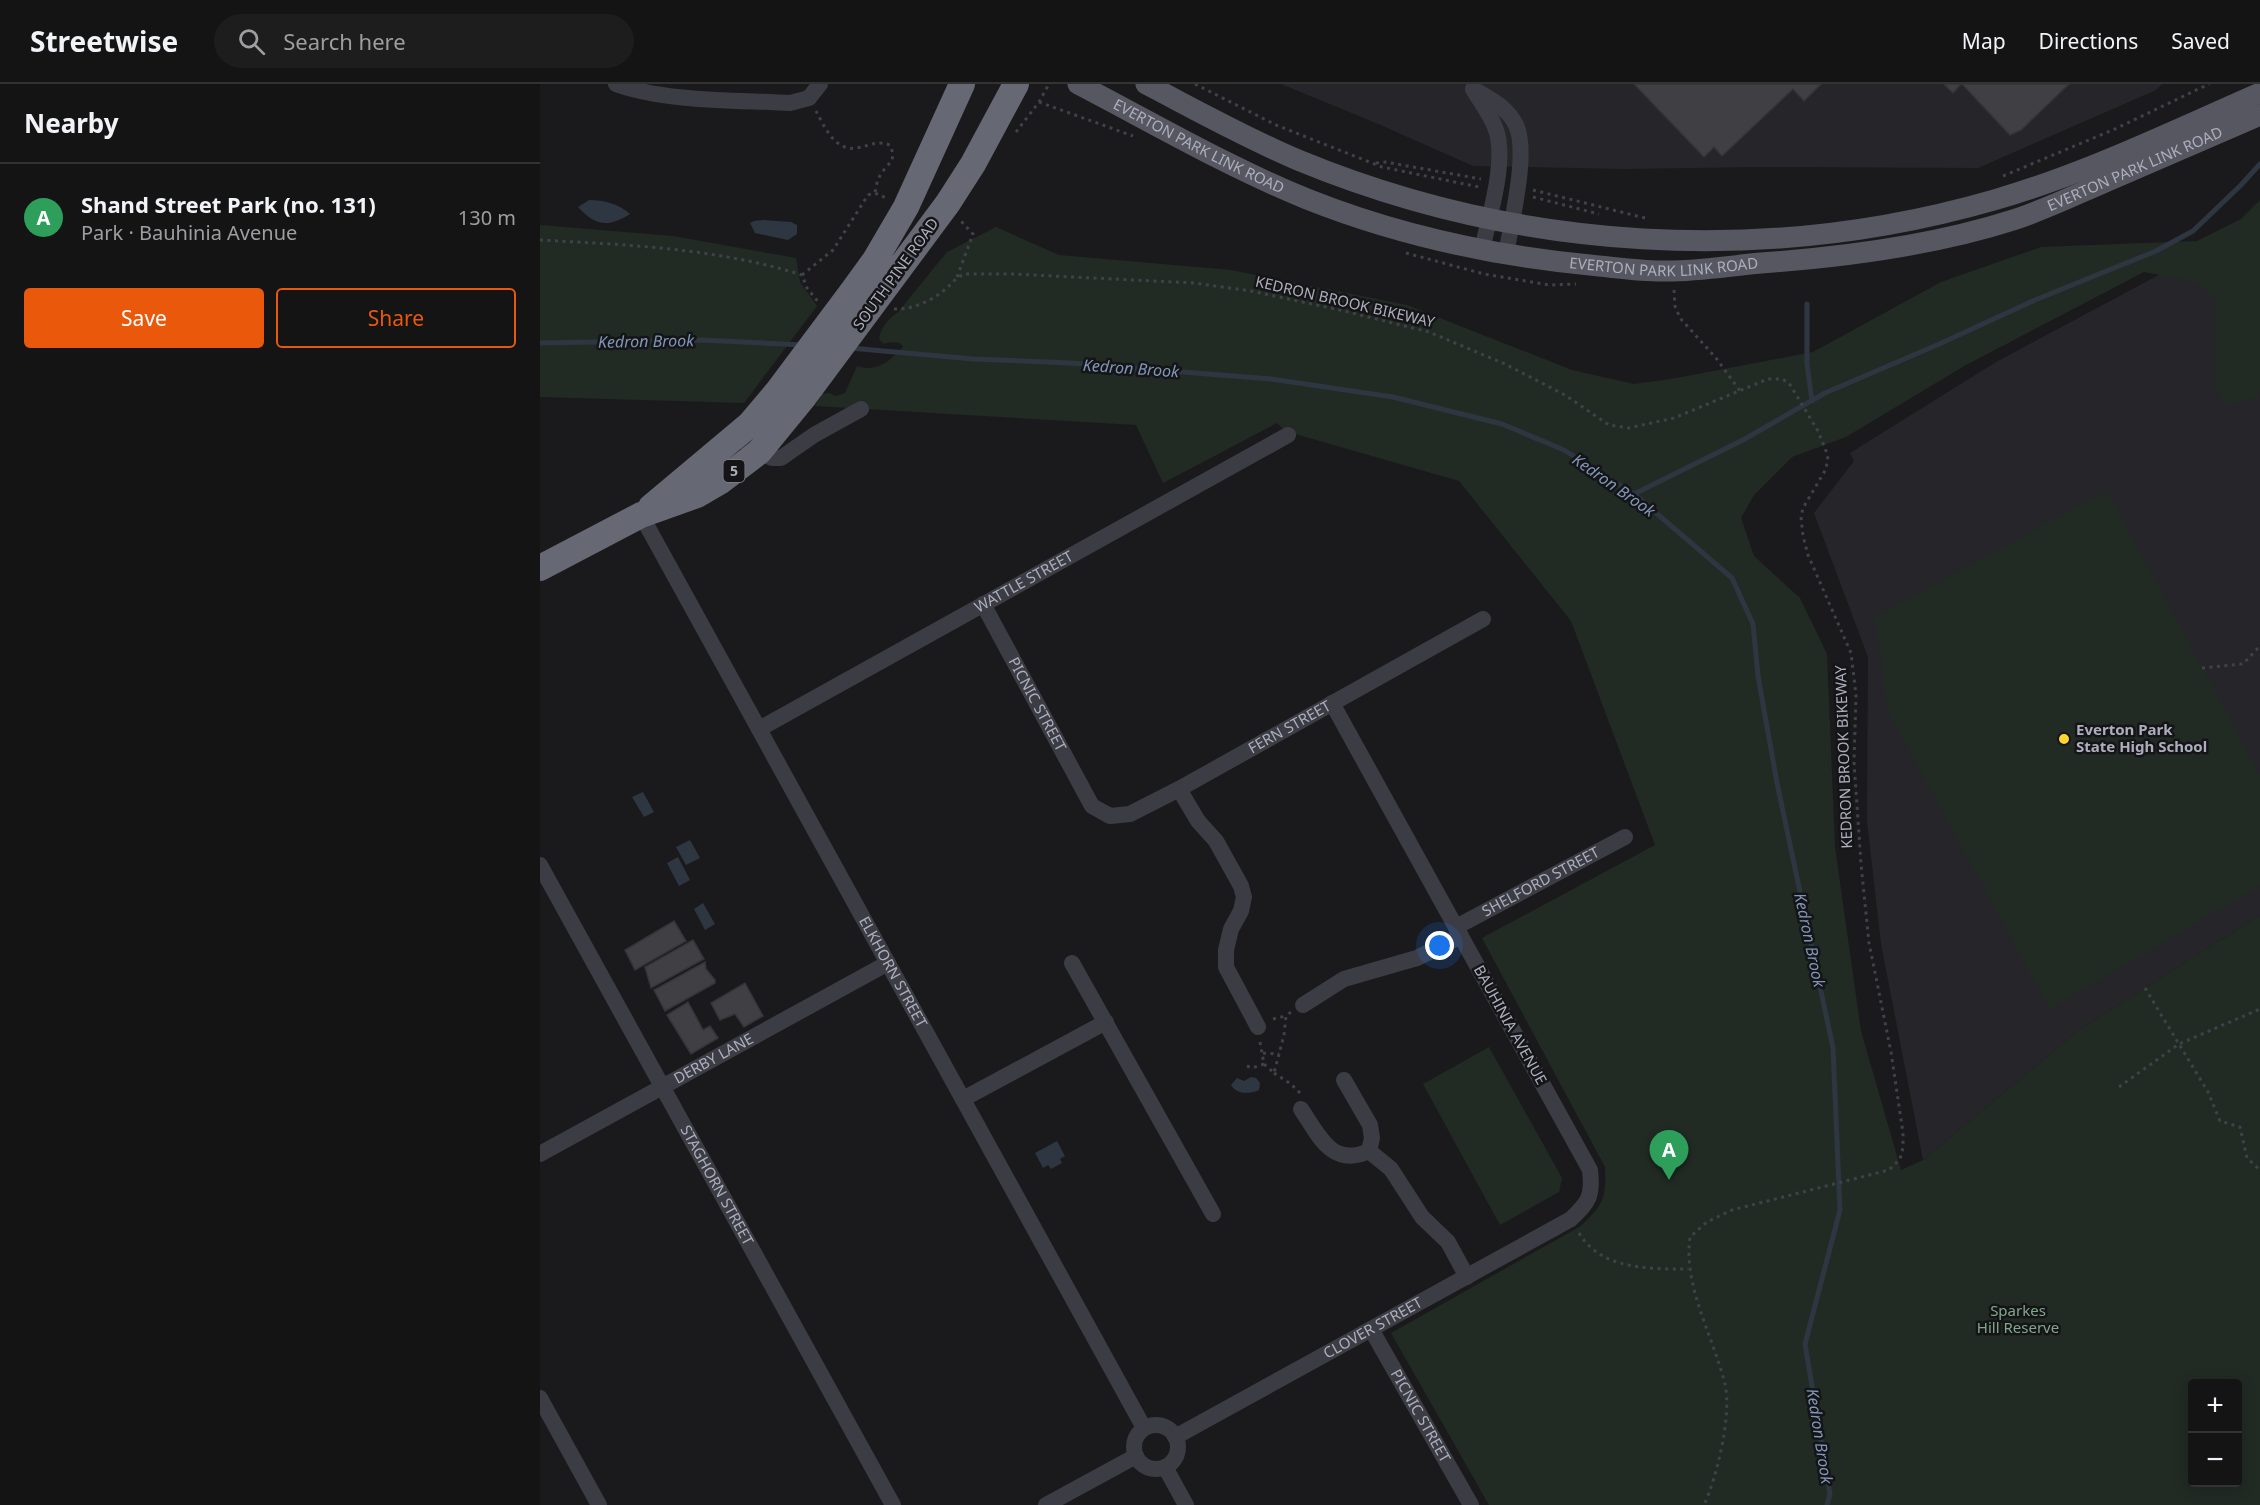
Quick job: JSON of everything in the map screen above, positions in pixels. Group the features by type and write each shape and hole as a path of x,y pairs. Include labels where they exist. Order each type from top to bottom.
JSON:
{"highway":[{"name":"SOUTH PINE ROAD","path":"641,515 686,476 737,437 777,392 854,289 875,260 906,207 962,84"},
{"name":"SOUTH PINE ROAD","path":"540,568 641,515 698,495 721,481 759,452 886,299 973,164 1016,84"}],"main road":[{"name":"EVERTON PARK LINK ROAD","path":"1078,84 1307,199 1426,237 1506,255 1658,272 1692,271 1837,256 1938,240 2015,219 2260,115"},
{"name":"EVERTON PARK LINK ROAD","path":"1146,84 1246,136 1298,159 1397,195 1511,223 1613,237 1702,241 1790,239 1903,222 1964,208 2047,183 2102,162 2260,93"}],"street":[{"path":"616,84 643,92 669,95 790,103 809,98 820,84"},
{"path":"1470,87 1495,126 1500,147 1482,250"},
{"path":"1470,87 1504,109 1516,124 1519,133 1522,152 1506,255"},
{"path":"737,437 772,458 785,456 814,435 861,409"},
{"name":"WATTLE STREET","path":"759,729 1288,435"},
{"name":"ELKHORN STREET","path":"641,515 1144,1428"},
{"name":"PICNIC STREET","path":"983,604 1092,806"},
{"name":"FERN STREET","path":"1092,806 1110,816 1130,814 1179,789 1483,619"},
{"name":"BAUHINIA AVENUE","path":"1332,703 1590,1170 1592,1188 1587,1204 1571,1219"},
{"path":"1179,789 1198,821 1216,841 1241,886 1244,897 1241,911 1231,929 1226,950 1226,967 1258,1027"},
{"name":"SHELFORD STREET","path":"1303,1005 1344,979 1417,958 1458,932 1625,837"},
{"name":"STAGHORN STREET","path":"540,865 893,1505"},
{"name":"DERBY LANE","path":"540,1154 888,963"},
{"path":"1072,963 1213,1214"},
{"path":"963,1099 1106,1022"},
{"path":"1344,1080 1370,1125 1372,1138 1369,1151"},
{"path":"1301,1108 1322,1140 1341,1156 1357,1156 1369,1151"},
{"path":"1369,1151 1391,1169 1422,1216 1448,1242 1467,1277"},
{"name":"CLOVER STREET","path":"1175,1437 1571,1219"},
{"name":"PICNIC STREET","path":"1371,1329 1470,1505"},
{"path":"540,1398 599,1505"},
{"path":"1150,1425 1161,1425 1175,1437 1177,1450 1175,1457 1165,1467 1151,1468 1140,1462 1136,1456 1134,1450 1136,1437 1144,1428 1150,1425"},
{"path":"1046,1505 1136,1456"},
{"path":"1165,1467 1186,1505"}],"path":[{"path":"1049,84 1039,102 1136,137"},
{"path":"1195,84 1276,125 1360,159 1382,167 1475,186"},
{"path":"2002,176 2115,129 2209,84"},
{"path":"816,111 829,135 840,145 857,148 881,142 890,144 893,153 892,161 881,175 875,193"},
{"path":"1374,163 1385,162 1483,179"},
{"path":"1527,188 1650,219"},
{"path":"802,275 833,250 868,195 875,193 888,199"},
{"path":"1527,196 1600,215"},
{"path":"957,218 973,234 957,277"},
{"path":"540,240 685,250 764,264 802,275"},
{"name":"KEDRON BROOK BIKEWAY","path":"886,299 898,309 922,303 943,292 957,277 964,274 1012,274 1194,283 1283,297 1429,332 1505,364 1565,395 1609,425 1629,428 1674,418 1768,379 1782,379 1789,383 1818,431 1828,456 1826,468 1803,508 1801,517 1803,536 1808,555 1851,653 1857,695 1854,762 1869,943 1891,1052 1903,1133 1903,1148 1900,1160 1889,1170 1732,1210 1707,1222 1690,1237 1688,1269"},
{"path":"802,275 807,288 819,304"},
{"path":"1674,288 1675,306 1680,318 1716,358 1740,391"},
{"path":"2202,668 2242,664 2260,646"},
{"path":"2145,988 2208,1092 2220,1121 2240,1128 2247,1158 2260,1170"},
{"path":"1274,1073 1280,1054 1286,1016 1303,1005"},
{"path":"2119,1087 2179,1044 2260,1009"},
{"path":"1258,1027 1256,1032 1264,1064 1302,1095 1305,1102 1301,1108"},
{"path":"1263,1053 1280,1054"},
{"path":"1247,1066 1252,1068 1264,1064"},
{"path":"1571,1219 1586,1243 1615,1262 1643,1268 1688,1269 1725,1386 1725,1424 1713,1486 1704,1505"}],"shaded area":[{"path":"1281,84 2162,84 2156,90 1978,168 1626,169 1473,166"},
{"name":"Everton Park State High School","path":"2260,221 2260,915 2079,1030 1923,1160 1881,944 1867,821 1868,657 1814,513 1854,461 1850,453 1996,362"}],"green space":[{"name":"Sparkes Hill Reserve","path":"2260,200 2260,391 2257,398 2225,405 2216,386 2216,299 2196,282 2144,272 1966,365 1846,437 1792,457 1754,495 1741,518 1754,556 1800,598 1827,654 1835,847 1861,1031 1901,1170 1923,1160 2079,1030 2260,915 2260,1505 1489,1505 1391,1333 1581,1226 1595,1212 1604,1194 1605,1167 1482,938 1655,845 1571,621 1459,481 1285,431 1277,423 1163,483 1136,425 815,406 822,394 830,393 835,396 845,393 857,366 877,367 898,352 903,347 900,343 884,344 879,339 881,331 891,317 898,312 947,252 996,227 1059,255 1231,270 1407,305 1572,370 1634,384 1813,352 1941,282 2041,247 2197,241 2241,219"},
{"path":"540,225 673,236 796,258 800,282 817,306 744,403 540,397"},
{"path":"2107,491 2260,775 2260,886 2050,1009 1888,711 1875,617"},
{"path":"1489,1047 1562,1178 1559,1192 1500,1225 1423,1084"}],"water":[{"path":"589,200 611,203 630,214 608,223 596,221 578,207"},
{"path":"763,220 791,222 797,225 797,234 788,240 755,233 750,223"},
{"path":"643,792 654,812 644,817 632,797"},
{"path":"690,840 700,858 686,865 676,847"},
{"path":"678,857 690,880 679,886 667,863"},
{"path":"703,903 715,924 705,930 694,909"},
{"path":"1251,1077 1256,1078 1260,1083 1259,1090 1244,1093 1237,1091 1231,1085 1237,1078 1244,1081"},
{"path":"1057,1141 1065,1156 1060,1159 1062,1163 1051,1169 1048,1165 1043,1168 1035,1153"}],"building":[{"path":"1634,84 1821,84 1804,101 1793,89 1722,156 1714,147 1704,157"},
{"path":"1944,84 1961,84 1953,93"},
{"path":"1962,84 2069,84 2021,130 2010,135"},
{"path":"674,921 686,941 635,970 625,950"},
{"path":"693,940 704,959 651,988 645,967"},
{"path":"705,962 706,969 715,983 665,1011 654,990"},
{"path":"745,983 763,1016 744,1027 735,1014 720,1020 711,1003"},
{"path":"688,1002 703,1030 710,1026 718,1038 691,1054 667,1015"}],"waterway":[{"path":"1634,494 1743,440 1825,393 2035,300 2156,251 2193,231 2260,164"},
{"path":"1807,304 1807,364 1812,401"},
{"name":"Kedron Brook","path":"540,343 701,340 802,345"},
{"name":"Kedron Brook","path":"850,348 973,359 1070,363 1271,379 1393,397 1502,424 1564,450 1634,494 1732,578 1753,624 1758,676 1777,783 1833,1048 1840,1210 1805,1344 1830,1494 1827,1505"}],"place":[{"name":"Everton Park State High School","path":"2064,739"},
{"name":"Shand Street Park (no. 131)","path":"1669,1180"}]}
